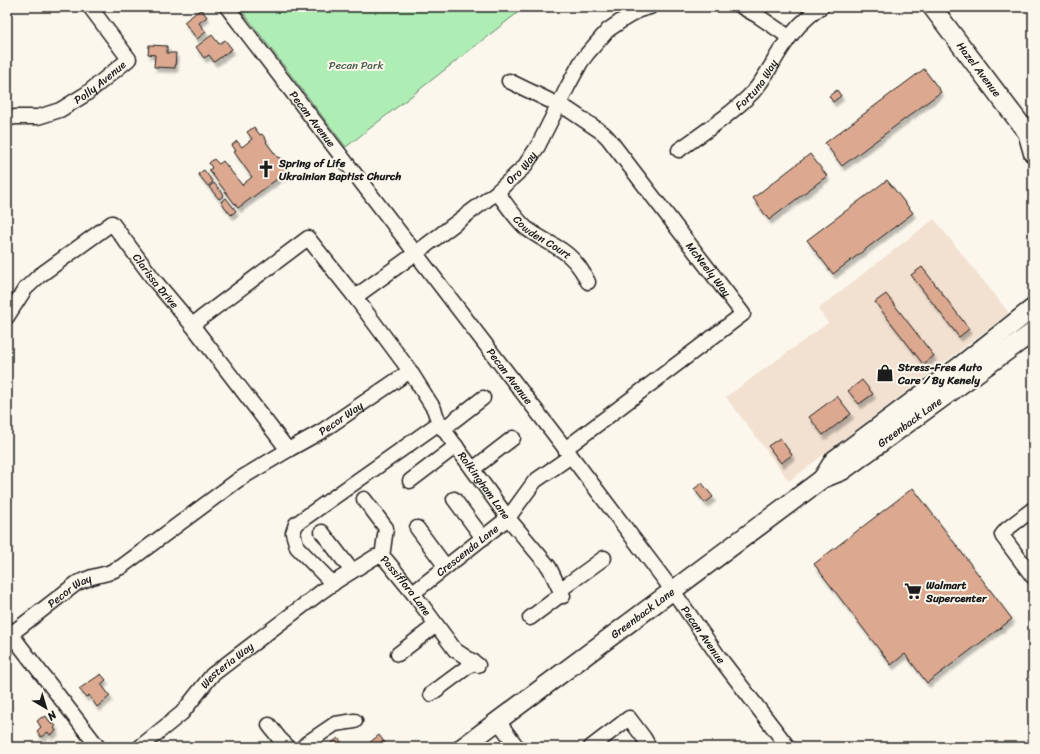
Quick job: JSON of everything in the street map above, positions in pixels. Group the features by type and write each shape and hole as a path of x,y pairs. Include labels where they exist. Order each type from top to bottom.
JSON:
{"main road":[{"name":"Hazel Avenue","path":"932,7 1031,132 1033,153"},
{"name":"Greenback Lane","path":"822,479 834,460 895,426 904,415 907,405 960,366 1033,308"},
{"path":"985,366 985,356 1007,340 1007,328"},
{"name":"Greenback Lane","path":"463,747 822,479 842,472 863,456 864,447 880,434 985,366 1033,332"}],"street":[{"name":"Polly Avenue","path":"7,119 15,117 38,117 60,110 86,94 129,59 90,7"},
{"name":"Pecan Avenue","path":"227,7 673,591 720,657 788,747"},
{"name":"Oro Way","path":"354,297 416,253 497,192 524,167 533,154 581,62 587,54 608,30 640,10 650,7"},
{"path":"742,7 789,37"},
{"name":"Fortuna Way","path":"679,150 736,108 754,91 772,66 789,37 801,24 821,7"},
{"name":"McNeely Way","path":"509,81 569,110 598,129 608,138 743,314 568,453"},
{"name":"Cowden Court","path":"497,192 518,220 527,229 560,249 575,262 588,282"},
{"name":"Clarissa Drive","path":"7,317 25,289 34,280 112,223 155,281 192,325 288,450"},
{"path":"192,325 308,238 410,371"},
{"name":"Rolkingham Lane","path":"410,371 434,409 441,426 508,518 549,567 562,593"},
{"name":"Pecor Way","path":"9,632 77,583 121,567 238,480 322,431 410,371"},
{"path":"327,588 297,547 293,532 296,524 483,398"},
{"path":"473,469 513,438"},
{"path":"410,481 456,446"},
{"name":"Crescenda Lane","path":"413,593 508,518 535,480 568,453"},
{"path":"454,499 483,538"},
{"path":"364,500 386,528 382,557"},
{"path":"1033,509 1007,529 1002,535 1033,577"},
{"path":"417,528 446,567"},
{"path":"322,532 352,571"},
{"name":"Passiflora Lane","path":"327,588 374,558 382,557 386,560 413,593 455,650 476,663 431,694"},
{"path":"530,618 604,558"},
{"name":"Westeria Way","path":"140,747 182,713 212,675 327,588"},
{"path":"398,654 436,625"},
{"path":"9,632 98,747"},
{"path":"591,747 629,718 649,747"},
{"path":"304,747 307,743 335,724 355,721"},
{"path":"498,721 517,747"},
{"path":"269,725 288,747"}],"shaded area":[{"path":"934,219 1009,313 789,481 726,397 828,323 818,309"}],"green space":[{"name":"Pecan Park","path":"239,7 525,7 346,147"}],"building":[{"path":"201,9 207,17 199,23 206,32 197,39 184,22"},
{"path":"212,35 219,44 225,40 232,49 214,62 209,55 204,58 196,47"},
{"path":"149,45 167,46 167,53 176,53 175,68 154,67 155,55 148,54"},
{"path":"924,69 941,92 842,166 825,143"},
{"path":"837,90 841,96 833,102 829,96"},
{"name":"Spring of Life Ukrainian Baptist Church","path":"254,127 260,135 262,134 278,158 280,157 288,171 238,208 209,170 212,168 209,163 214,159 219,164 223,161 242,185 252,177 234,152 236,151 232,145 237,141 242,147 252,139 247,132"},
{"path":"810,154 827,176 769,220 753,198"},
{"path":"204,170 213,182 208,186 198,174"},
{"path":"887,180 913,213 833,274 807,240"},
{"path":"214,183 224,195 219,199 209,187"},
{"path":"226,198 236,211 231,215 221,202"},
{"path":"922,267 969,329 959,337 911,275"},
{"path":"886,294 934,356 923,364 875,302"},
{"path":"862,380 873,394 859,404 848,391"},
{"path":"837,396 851,414 823,435 809,417"},
{"path":"780,438 792,455 781,463 768,446"},
{"path":"702,483 713,497 705,503 694,489"},
{"name":"Walmart Supercenter","path":"913,488 1012,619 927,683 905,654 891,665 814,564"},
{"path":"101,674 106,680 101,684 110,696 97,707 89,695 86,697 79,689"},
{"path":"46,716 52,725 53,723 56,726 54,728 56,731 50,735 48,732 41,737 37,731 41,727 37,721"},
{"path":"379,735 385,743 381,747 364,747"},
{"path":"338,738 346,747 326,747"}],"place":[{"name":"Spring of Life Ukrainian Baptist Church","path":"266,169"},
{"name":"Stress-Free Auto Care / By Kenely","path":"885,373"},
{"name":"Walmart Supercenter","path":"913,591"}]}
